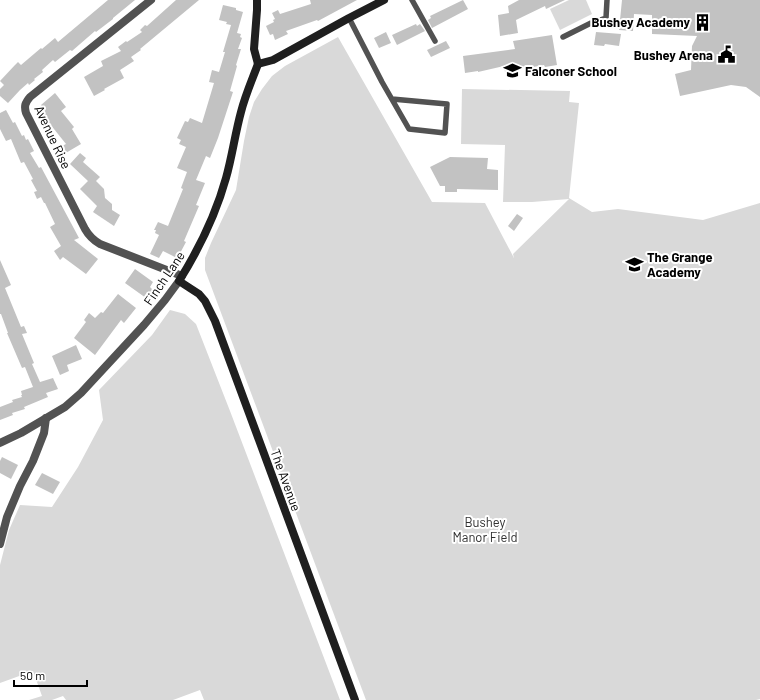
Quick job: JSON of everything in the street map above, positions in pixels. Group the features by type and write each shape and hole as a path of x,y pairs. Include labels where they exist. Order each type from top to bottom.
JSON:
{"street":[{"name":"Avenue Rise","path":"151,0 30,97 25,104 25,108 26,113 89,236 100,244 181,278"},
{"path":"257,0 254,48 258,64 273,60 384,0"},
{"name":"Finch Lane","path":"0,443 21,433 65,407 81,393 144,326 181,278 189,266 200,243 221,193 240,113 258,64"},
{"name":"The Avenue","path":"181,278 199,294 215,321 355,700"},
{"path":"0,544 7,517 44,433 46,418"}],"lane":[{"path":"412,0 435,41"},
{"path":"563,37 591,23 606,18 607,0"},
{"path":"349,18 392,99 409,130 445,133 447,104 392,99"}],"green space":[{"path":"569,0 586,0 592,14 560,30 550,9"},
{"name":"Bushey Manor Field","path":"338,37 432,202 485,203 514,258 513,254 569,199 532,202 503,202 505,145 461,144 462,89 570,91 569,102 579,103 569,198 592,212 618,209 703,220 760,203 760,699 366,700 205,270 205,258 236,190 244,141 254,102 272,76 285,66"},
{"path":"170,310 185,314 196,324 340,700 204,700 200,690 173,700 66,700 63,696 52,700 29,700 42,696 33,671 0,683 0,565 9,530 20,505 52,507 78,467 103,420 99,390 152,335"}],"building":[{"path":"108,0 135,0 72,51 70,50 55,62 53,60 42,70 43,72 34,79 35,80 29,85 28,83 8,103 0,96 0,89 4,85 0,81 18,62 21,65 55,38 58,42"},
{"path":"176,0 199,0 131,57 134,61 120,70 124,78 94,96 84,77 103,66 101,61 121,51 118,47 142,32 140,30 145,25 147,26"},
{"path":"310,0 357,0 318,21 317,20 286,31 288,34 275,40 273,34 270,35 266,26 274,22 273,20 275,19 272,13 278,10 280,14 311,4"},
{"path":"463,0 468,9 432,28 428,20 431,18 430,16"},
{"path":"519,0 565,0 546,9 545,6 516,20 518,33 500,36 498,15 509,13 508,6"},
{"path":"622,0 760,0 760,97 746,87 731,85 680,96 675,74 691,70 692,46 697,36 652,34 652,15 634,14 633,31 619,30"},
{"path":"223,5 236,8 236,10 243,12 237,33 241,34 240,37 242,38 238,49 241,49 230,91 233,92 210,158 206,156 196,180 205,183 196,205 199,206 184,241 186,242 178,257 163,251 159,258 150,254 159,235 155,233 156,230 154,230 158,222 168,226 183,189 181,188 187,172 177,168 186,147 179,144 181,140 177,138 185,121 188,122 190,118 202,123 214,83 209,82 212,70 219,72 225,52 223,52 231,25 226,24 227,22 219,20"},
{"path":"416,24 417,26 420,24 425,31 397,45 392,35"},
{"path":"386,32 391,43 379,48 374,38"},
{"path":"596,32 621,34 619,46 605,44 604,46 594,45"},
{"path":"552,35 557,65 545,67 544,65 505,72 504,66 478,72 465,73 463,56 515,49 513,41"},
{"path":"446,41 450,48 431,57 427,50"},
{"path":"55,93 66,107 61,111 74,127 72,129 81,144 64,154 60,147 66,144 42,114 45,113 41,105"},
{"path":"6,110 13,123 15,122 22,136 24,135 26,140 28,139 34,151 30,153 39,168 41,167 79,238 74,240 98,259 86,274 63,257 60,260 54,251 61,246 50,227 55,224 41,197 37,199 34,192 37,191 31,180 33,179 24,162 21,163 11,139 6,141 0,129 0,113"},
{"path":"80,153 86,158 83,162 100,177 96,181 104,189 105,198 112,204 112,210 120,215 114,226 93,212 97,206 80,189 88,181 70,164"},
{"path":"450,157 488,158 487,169 498,170 498,190 457,189 457,192 445,192 445,186 440,186 430,167"},
{"path":"517,214 523,218 514,231 508,226"},
{"path":"0,260 11,285 5,288 21,327 24,326 27,333 22,334 40,382 53,378 58,389 46,393 48,397 24,407 25,409 12,413 13,415 0,420 0,407 13,402 12,400 22,397 21,391 33,387 25,367 22,368 0,314"},
{"path":"135,269 153,282 150,287 153,290 146,298 125,283"},
{"path":"118,294 136,308 124,323 121,320 95,355 74,338 86,322 84,320 89,313 95,318 101,312 103,313"},
{"path":"76,345 82,359 67,365 69,371 60,375 52,356"},
{"path":"2,457 18,465 11,479 0,473 0,461"},
{"path":"42,473 60,482 53,494 35,485"}],"place":[{"name":"Bushey Academy","path":"703,22"},
{"name":"Bushey Arena","path":"726,55"},
{"name":"Falconer School","path":"512,71"},
{"name":"The Grange Academy","path":"634,264"}]}
